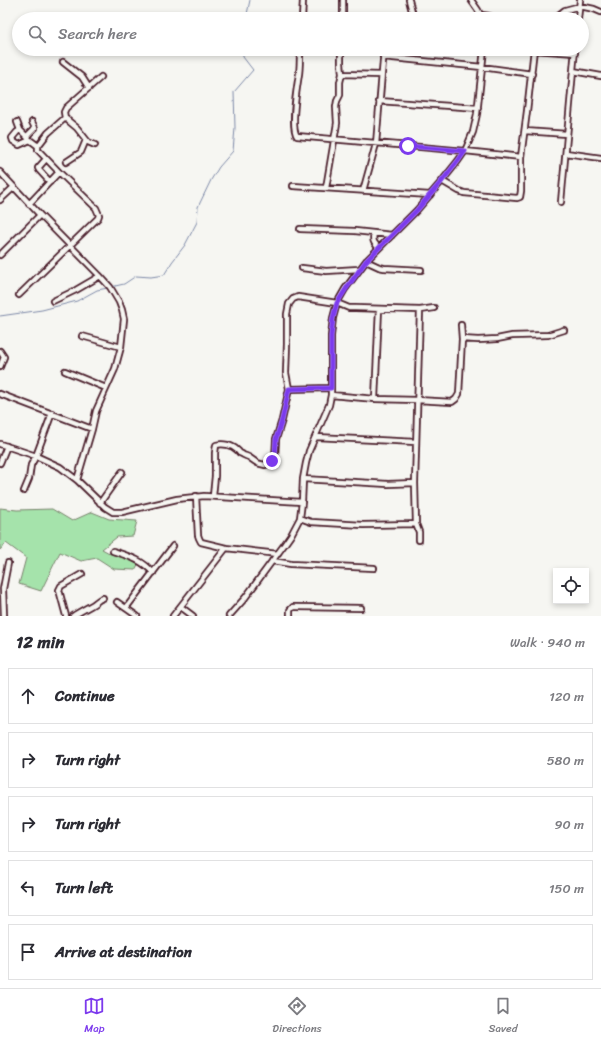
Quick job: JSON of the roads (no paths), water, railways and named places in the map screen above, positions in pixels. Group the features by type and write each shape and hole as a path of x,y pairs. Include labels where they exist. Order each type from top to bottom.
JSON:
{"street":[{"path":"302,12 303,0"},
{"path":"343,0 343,12"},
{"path":"409,0 412,12"},
{"path":"471,0 479,12"},
{"path":"579,12 580,0"},
{"path":"562,12 580,6 601,12"},
{"path":"300,56 294,113 294,130 296,135 301,137 521,157"},
{"path":"326,188 337,124 336,107 340,95 340,82 342,74 341,56"},
{"path":"229,616 245,598 278,554 300,518 303,479 309,451 329,405 331,394 331,336 333,318 337,303 359,269 417,210 465,151 476,122 483,56"},
{"path":"442,181 459,192 464,193 518,198 520,196 521,157 533,56"},
{"path":"561,202 574,56"},
{"path":"363,191 376,144 383,57 482,67 532,74"},
{"path":"63,62 82,78 89,88"},
{"path":"573,71 601,76"},
{"path":"342,74 381,74"},
{"path":"95,145 86,140 77,128 65,118 64,110 101,76"},
{"path":"379,101 478,108"},
{"path":"38,146 48,133 65,118"},
{"path":"17,122 20,130 38,146 38,150 46,159 96,208 99,215 98,218 19,295"},
{"path":"20,130 12,138 17,144 20,144 28,138 35,128 32,122"},
{"path":"525,131 567,134"},
{"path":"66,162 81,152 86,140"},
{"path":"566,153 601,158"},
{"path":"46,159 38,168 50,182"},
{"path":"0,172 29,204 100,276 119,302 124,319 122,346 96,411 77,480"},
{"path":"29,204 59,172"},
{"path":"294,186 430,195"},
{"path":"0,200 14,187"},
{"path":"0,254 40,215"},
{"path":"300,229 392,235"},
{"path":"374,233 373,240 379,248"},
{"path":"366,261 384,268 421,270"},
{"path":"302,268 326,271 359,269"},
{"path":"53,301 100,276"},
{"path":"213,496 216,445 221,443 232,446 256,463 264,465 275,458 276,439 289,389 286,374 288,344 287,314 289,304 293,299 298,298 337,303 349,308 420,310 434,308"},
{"path":"375,399 379,309"},
{"path":"419,540 419,532 416,524 415,483 420,310"},
{"path":"331,394 375,399 452,402 458,398 459,394 462,340 461,325"},
{"path":"462,340 548,335 564,330"},
{"path":"82,336 122,346"},
{"path":"0,351 4,357 0,367"},
{"path":"65,371 106,388"},
{"path":"289,389 331,388"},
{"path":"0,394 92,429"},
{"path":"24,491 29,479 31,465 36,456 52,413"},
{"path":"316,437 416,442"},
{"path":"0,444 36,456 60,467 77,480 108,510 118,513 196,496 302,502"},
{"path":"0,463 7,446"},
{"path":"100,503 122,472"},
{"path":"303,479 388,484 415,483"},
{"path":"196,496 198,535 202,543 226,548 278,554"},
{"path":"300,518 311,522 340,524 416,524"},
{"path":"126,608 173,546"},
{"path":"173,616 226,548"},
{"path":"113,551 134,558 148,567 153,573"},
{"path":"272,561 291,564 374,568"},
{"path":"4,616 3,589 8,563"},
{"path":"66,616 59,590 61,586 82,574"},
{"path":"73,616 103,598"},
{"path":"118,602 137,616"},
{"path":"181,607 193,616"},
{"path":"290,616 290,610 293,607 361,608"}],"waterway":[{"path":"247,12 250,0"},
{"path":"111,287 124,284 136,276 151,277 164,275 185,245 197,222 198,207 211,180 219,167 233,151 235,128 234,92 253,70 243,56"},
{"path":"0,316 42,310 77,301 97,290 108,288"}]}
